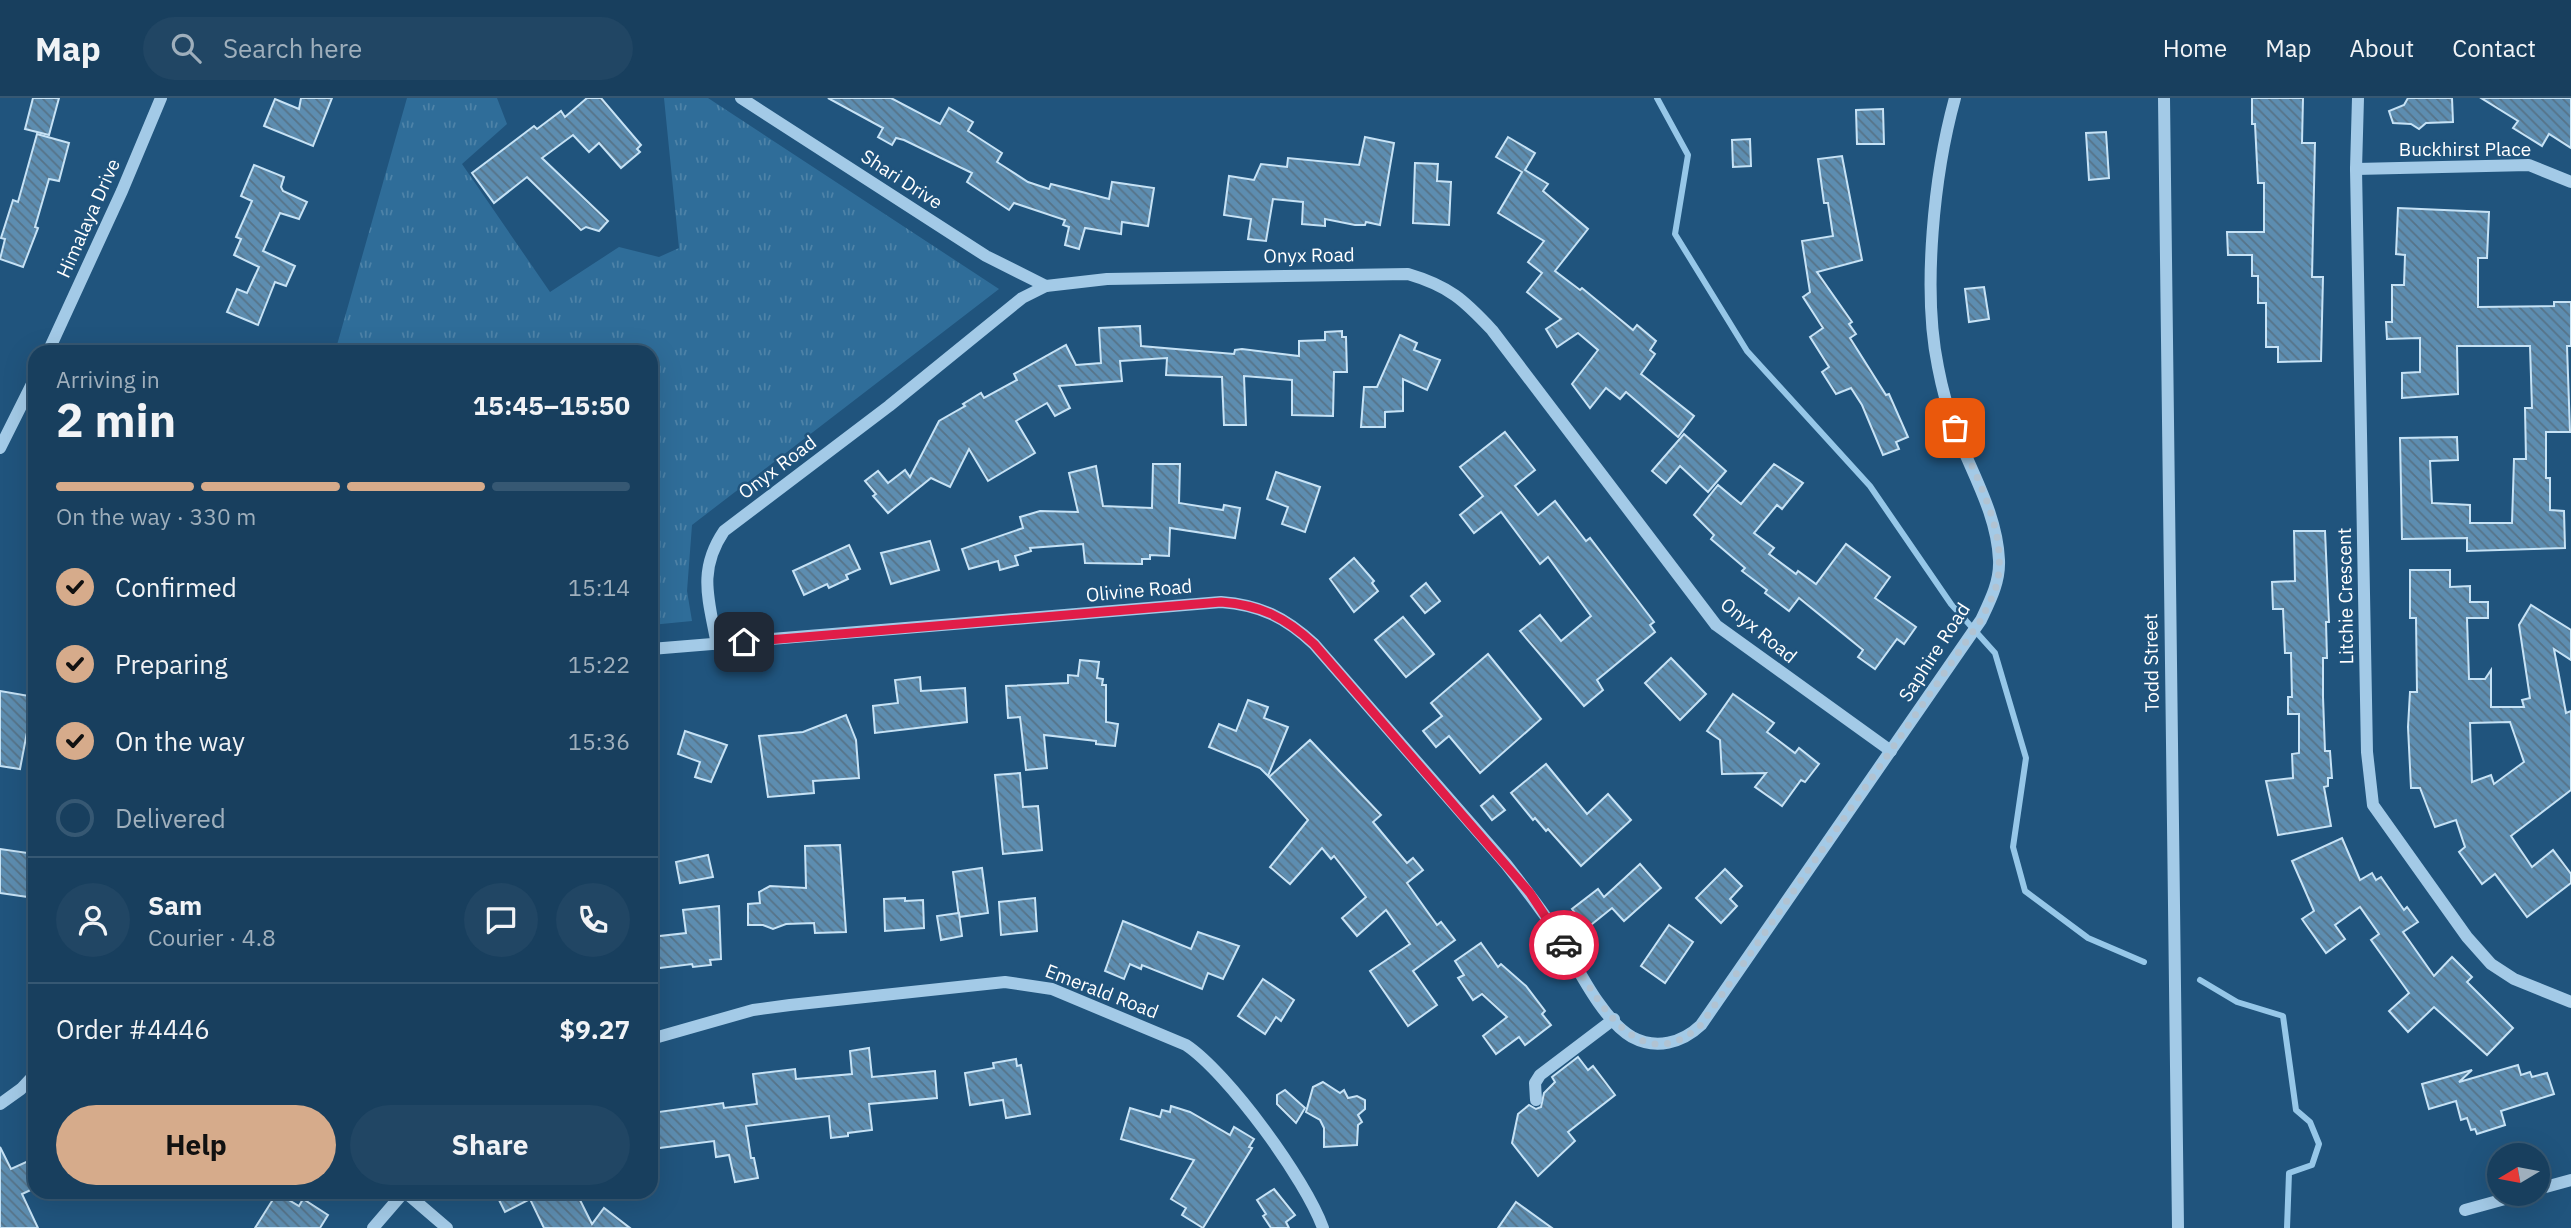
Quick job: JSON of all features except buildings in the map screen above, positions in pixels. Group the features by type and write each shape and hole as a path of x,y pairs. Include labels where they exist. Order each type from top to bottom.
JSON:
{"street":[{"name":"Himalaya Drive","path":"51,345 122,191 160,98"},
{"name":"Shari Drive","path":"741,98 986,257 1046,286"},
{"name":"Saphire Road","path":"1681,1040 1701,1025 1981,620 1995,589 1999,561 1983,492 1955,428 1938,368 1929,295 1935,218 1955,98"},
{"name":"Todd Street","path":"2164,98 2178,1228"},
{"name":"Litchie Crescent","path":"2358,98 2356,169 2367,752 2373,805 2459,926 2491,964 2514,979 2571,1002"},
{"name":"Buckhirst Place","path":"2356,169 2529,165 2571,182"},
{"name":"Onyx Road","path":"717,645 706,570 712,549 724,531 889,407 1022,298 1046,286 1107,279 1408,274 1435,282 1461,297 1492,330 1716,625 1891,751"},
{"path":"0,447 28,392"},
{"name":"Olivine Road","path":"658,649 1221,602 1269,610 1291,623 1314,644 1506,864 1530,893 1614,1019 1632,1037 1644,1042 1669,1043 1681,1040"},
{"name":"Emerald Road","path":"658,1037 753,1010 790,1004 1005,982 1052,989 1186,1045 1203,1056 1269,1139 1305,1194 1323,1228"},
{"path":"1536,1100 1535,1083 1539,1075 1614,1019"},
{"path":"0,1104 28,1082"},
{"path":"2550,1186 2571,1180"},
{"path":"373,1228 398,1199"},
{"path":"412,1199 447,1228"},
{"path":"2465,1210 2487,1204"}],"green space":[{"path":"407,98 497,98 507,124 462,164 550,292 619,247 659,257 679,248 664,98 708,98 999,289 692,525 687,591 692,621 658,624 658,345 337,345"}],"waterway":[{"path":"1657,98 1688,155 1675,234 1747,351 1870,486 1951,604 1995,653 2026,758 2013,847 2025,891 2088,938 2144,962"},
{"path":"2200,980 2237,1002 2283,1016 2296,1110 2310,1122 2319,1144 2312,1165 2289,1173 2287,1228"}],"way so far":[{"path":"1564,945 1598,999 1622,1029 1632,1037 1656,1044 1669,1043 1692,1034 1701,1025 1981,620 1995,589 1999,561 1994,529 1983,492 1955,428"}],"route":[{"path":"744,642 1221,602 1269,610 1291,623 1314,644 1506,864 1530,893 1564,945"}]}
